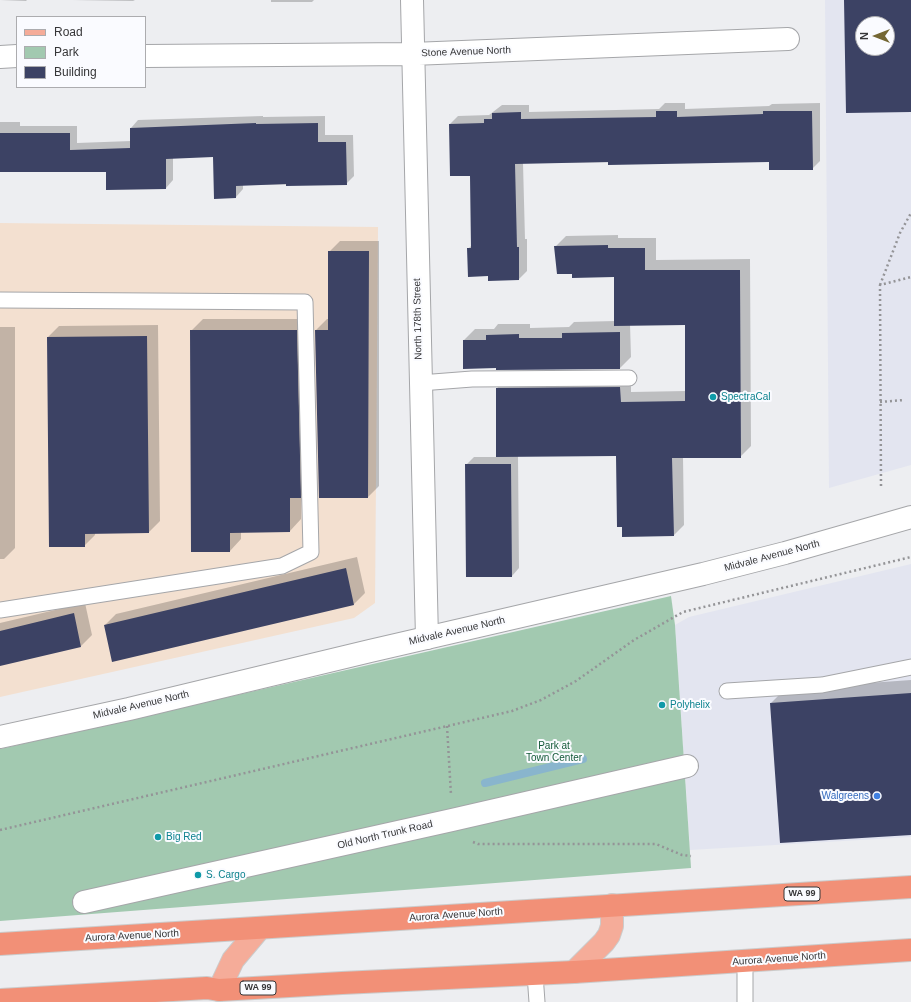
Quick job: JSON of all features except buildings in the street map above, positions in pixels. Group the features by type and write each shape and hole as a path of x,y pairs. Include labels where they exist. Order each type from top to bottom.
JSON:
{"highway":[{"name":"Aurora Avenue North","path":"0,944 911,887"},
{"name":"Aurora Avenue North","path":"1,1000 207,988 219,990 574,972 911,950"}],"main road":[{"path":"574,972 609,935 612,926 612,905"},
{"path":"219,990 233,960 260,928"}],"street":[{"name":"North 178th Street","path":"412,0 412,54 427,638"},
{"name":"Stone Avenue North","path":"146,56 412,54 788,40"},
{"path":"0,56 16,56"},
{"name":"Midvale Avenue North","path":"0,737 136,707 710,573 911,517"},
{"name":"Old North Trunk Road","path":"84,902 687,766"}],"lane":[{"path":"0,300 305,302 311,552 282,566 0,610"},
{"path":"420,383 472,379 629,378"},
{"path":"727,691 822,685 911,667"},
{"path":"745,961 745,1002"},
{"path":"535,974 537,1002"}],"path":[{"path":"881,486 880,285 900,233 911,213"},
{"path":"880,285 911,277"},
{"path":"880,402 904,400"},
{"path":"0,830 512,711 541,700 576,681 634,640 683,612 911,557"},
{"path":"447,726 452,820 462,838 478,844 656,844 682,855 691,856"}],"shaded area":[{"path":"825,0 911,0 911,465 829,488"},
{"path":"0,223 378,227 375,603 354,618 0,697"},
{"path":"911,564 911,837 690,850 675,625 689,617"}],"green space":[{"name":"Park at Town Center","path":"671,596 675,625 691,868 0,921 0,749"}],"waterway":[{"path":"485,783 583,759"}],"place":[{"name":"SpectraCal","path":"713,397"},
{"name":"Polyhelix","path":"662,705"},
{"name":"Walgreens","path":"877,796"},
{"name":"Big Red","path":"158,837"},
{"name":"S. Cargo","path":"198,875"}]}
